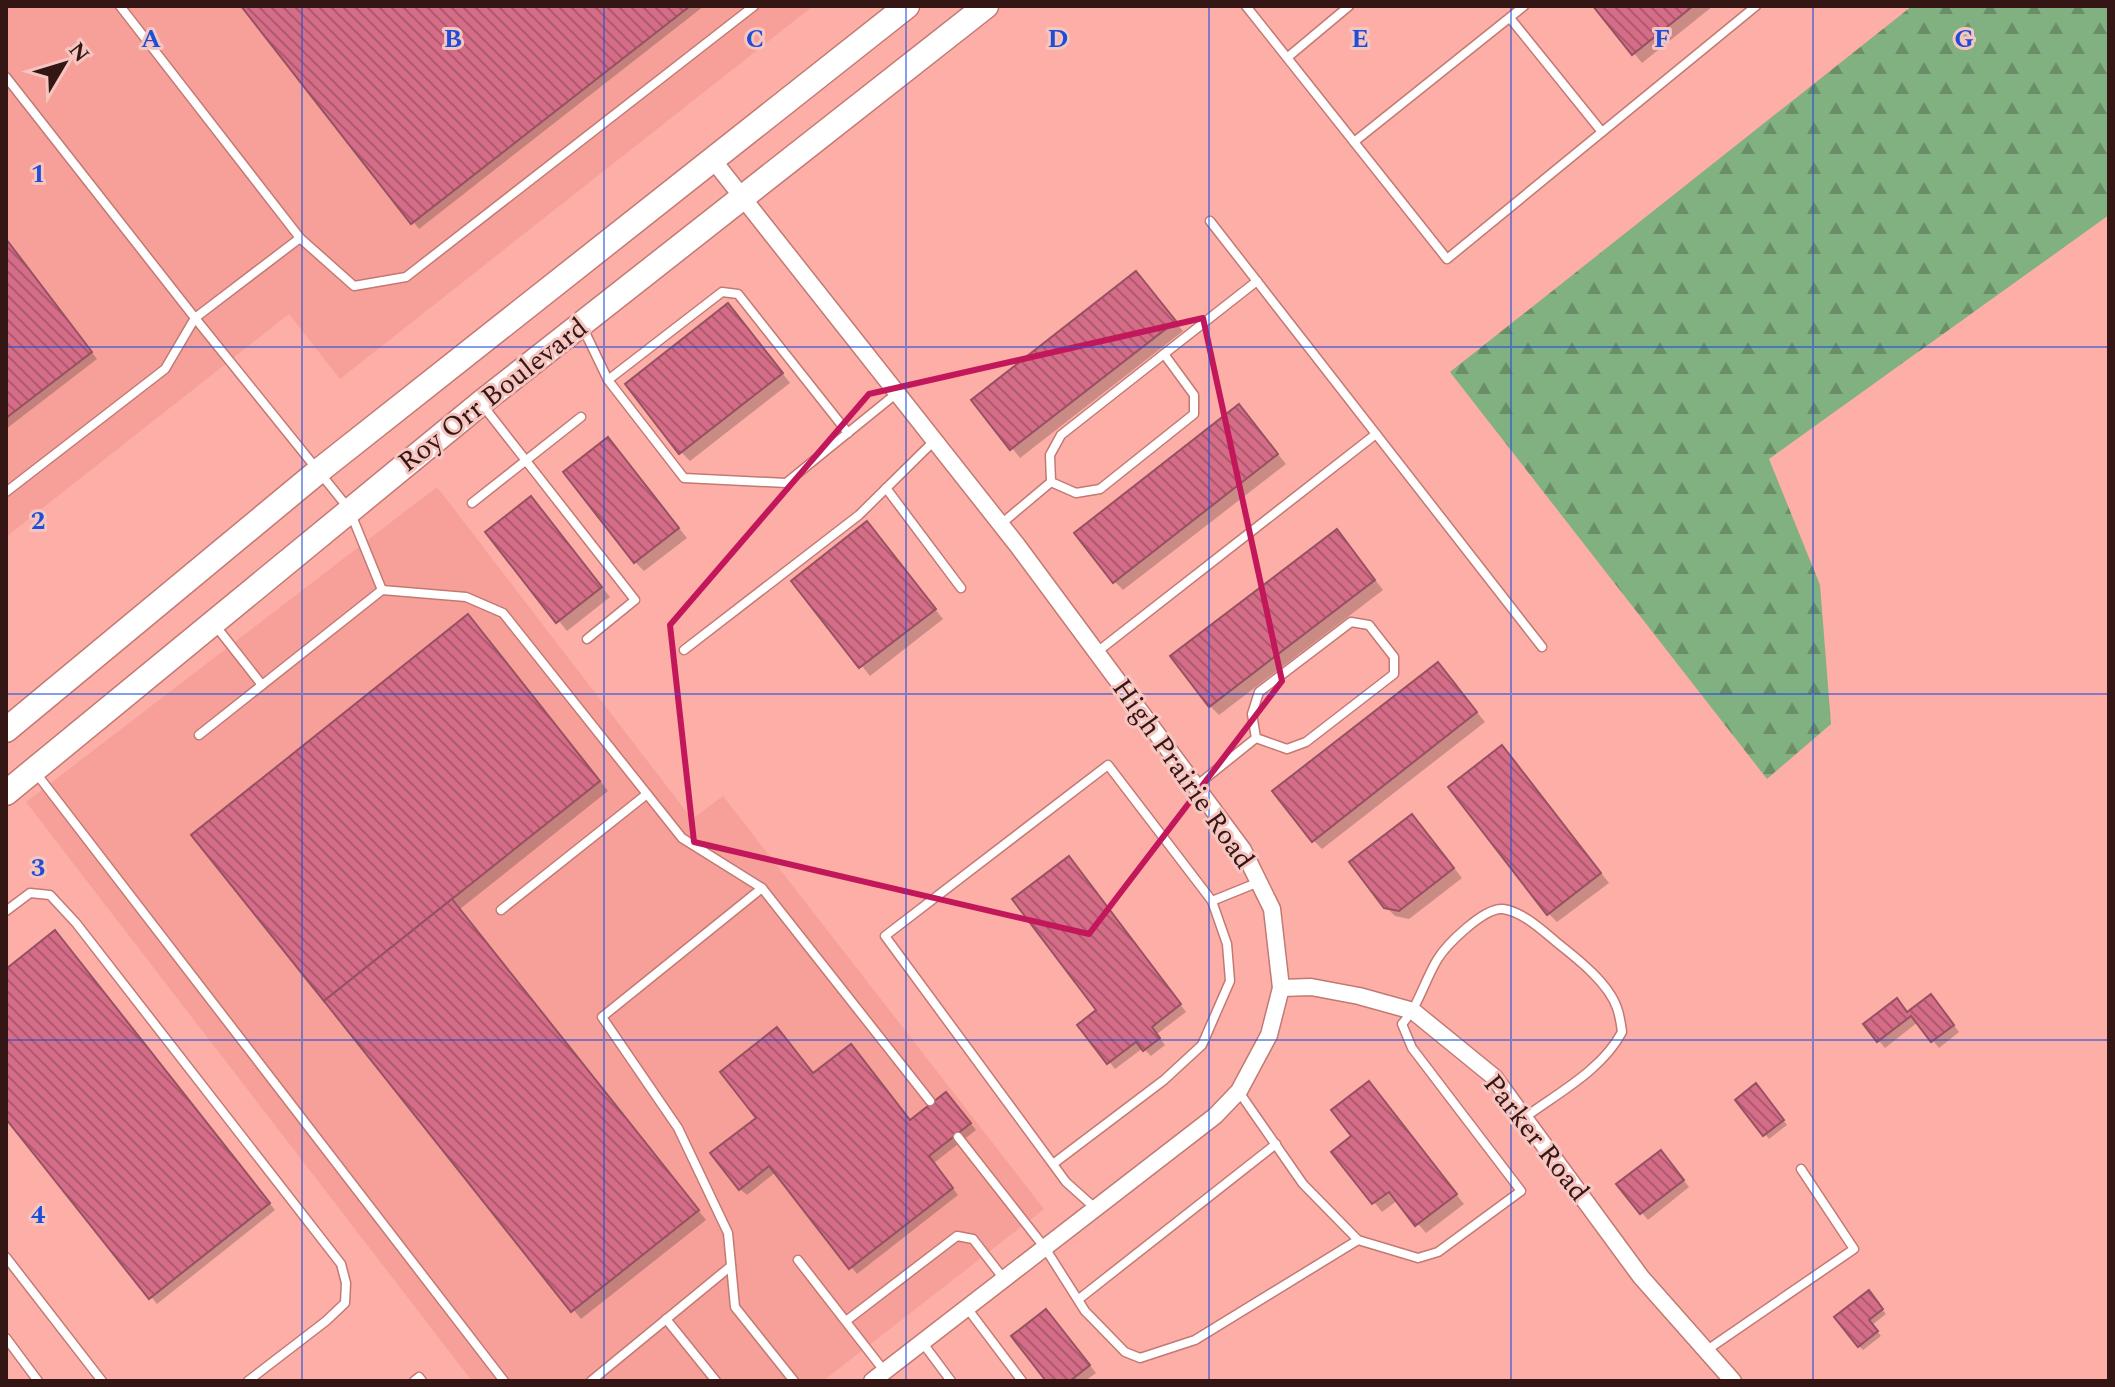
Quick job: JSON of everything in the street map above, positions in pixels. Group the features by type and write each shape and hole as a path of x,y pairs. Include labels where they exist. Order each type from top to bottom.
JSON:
{"main road":[{"name":"Roy Orr Boulevard","path":"6,730 320,470 907,6"},
{"name":"Roy Orr Boulevard","path":"6,793 349,509 986,6"}],"street":[{"name":"High Prairie Road","path":"713,160 1001,524 1243,850 1272,909 1281,988 1269,1035 1239,1091 1215,1116 878,1376"},
{"name":"Parker Road","path":"1281,988 1311,987 1413,1011 1494,1077 1641,1277 1733,1381"}],"lane":[{"path":"120,6 300,238 354,286 406,277 754,6"},
{"path":"1246,6 1447,259 1756,6"},
{"path":"1288,57 1349,6"},
{"path":"1354,142 1524,6"},
{"path":"1510,18 1602,132"},
{"path":"6,77 349,509 382,590"},
{"path":"1210,221 1542,647"},
{"path":"6,492 165,369 195,318 300,238"},
{"path":"1051,482 1050,455 1061,435 1257,281"},
{"path":"608,380 722,292 738,294 848,433"},
{"path":"581,326 608,380 684,478 786,483 897,393"},
{"path":"1051,482 1076,493 1100,489 1194,414 1194,395 1164,354"},
{"path":"481,403 635,600 587,639"},
{"path":"472,503 581,417"},
{"path":"1097,653 1376,434"},
{"path":"684,650 859,515 935,441"},
{"path":"1001,524 1051,482"},
{"path":"886,488 961,588"},
{"path":"199,735 382,590 466,597 503,613 682,838 762,888 930,1101"},
{"path":"213,621 262,685"},
{"path":"1351,622 1369,625 1394,657 1394,674 1306,742 1287,749 1256,738 1252,714 1259,692 1351,622"},
{"path":"1195,786 1256,738"},
{"path":"1053,1164 1164,1080 1202,1045 1230,981 1227,944 1212,901 1108,765 885,936 1066,1182 1096,1208"},
{"path":"33,769 504,1381"},
{"path":"501,910 647,794"},
{"path":"1212,901 1259,882"},
{"path":"762,888 602,1017 678,1128 728,1233 735,1307 794,1381"},
{"path":"6,911 30,893 50,895 76,923 341,1264 346,1283 345,1303 248,1381"},
{"path":"1239,1091 1303,1184 1358,1240 1418,1258 1438,1252 1521,1191 1406,1040 1402,1024 1413,1011 1437,959 1466,928 1498,909 1524,917 1600,982 1616,1005 1622,1032 1616,1045 1600,1063 1524,1118"},
{"path":"958,1137 1045,1248 1085,1311 1125,1352 1140,1358 1195,1340 1358,1240"},
{"path":"1079,1299 1276,1144"},
{"path":"1706,1351 1854,1249 1801,1169"},
{"path":"846,1321 957,1236 973,1239 1005,1279"},
{"path":"6,1257 102,1381"},
{"path":"798,1260 846,1321 878,1376"},
{"path":"591,1381 731,1266"},
{"path":"967,1308 1022,1381"},
{"path":"666,1319 716,1381"},
{"path":"6,1338 38,1381"},
{"path":"922,1342 951,1381"},
{"path":"414,1381 419,1377 422,1381"}],"highlighted area":[{"path":"1203,318 1282,681 1089,934 694,842 670,625 869,394"}],"shaded area":[{"path":"6,6 813,6 340,379 289,314 6,537"},
{"path":"437,487 692,819 723,796 1044,1209 823,1381 472,1381 26,802"}],"green space":[{"path":"1912,6 2109,6 2109,215 1769,459 1820,585 1831,724 1767,779 1450,372"}],"building":[{"path":"241,6 690,6 411,224"},
{"path":"1593,6 1693,6 1632,55"},
{"path":"6,239 92,352 6,418"},
{"path":"1136,271 1176,321 1010,450 971,400"},
{"path":"728,303 783,373 679,454 625,384"},
{"path":"1239,404 1278,454 1113,583 1074,533"},
{"path":"608,437 679,528 634,563 563,472"},
{"path":"531,496 602,587 556,623 485,532"},
{"path":"867,521 936,609 859,668 791,581"},
{"path":"1337,529 1375,580 1209,707 1170,656"},
{"path":"468,614 600,781 324,1001 191,835"},
{"path":"1438,662 1477,712 1312,842 1272,791"},
{"path":"1502,745 1601,873 1547,915 1448,787"},
{"path":"1412,814 1454,868 1399,911 1384,908 1349,862"},
{"path":"1069,856 1181,1004 1152,1027 1160,1038 1143,1051 1136,1042 1107,1064 1077,1025 1096,1010 1012,899"},
{"path":"452,899 699,1210 571,1312 324,1001"},
{"path":"55,930 270,1203 149,1299 6,1119 6,969"},
{"path":"1931,994 1954,1025 1931,1042 1911,1016 1877,1042 1863,1024 1897,998 1907,1012"},
{"path":"777,1027 813,1073 851,1044 910,1120 946,1092 971,1123 929,1156 953,1188 849,1269 769,1166 739,1190 710,1153 756,1118 720,1072"},
{"path":"1369,1081 1457,1194 1415,1226 1389,1192 1372,1204 1331,1152 1351,1136 1331,1110"},
{"path":"1756,1083 1784,1120 1763,1136 1735,1100"},
{"path":"1661,1150 1684,1180 1640,1214 1616,1184"},
{"path":"1869,1290 1883,1309 1869,1320 1878,1331 1858,1347 1834,1317"},
{"path":"1046,1309 1090,1365 1070,1381 1046,1381 1011,1336"}]}
